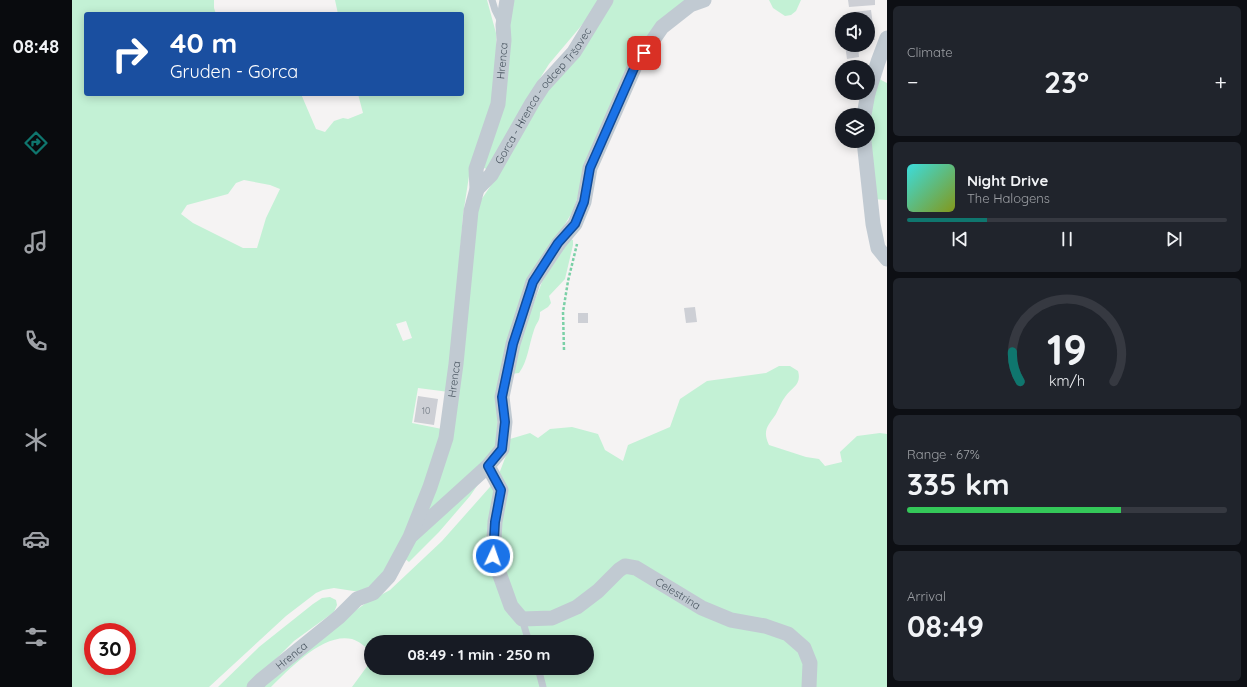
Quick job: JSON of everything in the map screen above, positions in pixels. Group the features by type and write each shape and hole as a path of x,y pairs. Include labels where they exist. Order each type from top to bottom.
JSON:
{"street":[{"name":"Hrenca","path":"254,687 339,618 357,599 373,593 389,576 410,537 430,487 446,438 456,364 471,211 477,189 476,169 498,104 504,40 503,26 507,0"},
{"name":"Gorca - Hrenca - odcep Tršavec","path":"477,189 491,175 543,86 574,52 606,0"},
{"path":"410,537 488,466 502,449 505,422 502,397 513,344 533,282 558,243 575,224 584,202 590,168 635,66 662,27 690,5 704,0"},
{"path":"875,71 887,38"},
{"path":"878,62 887,74"},
{"path":"865,148 874,230 878,248 887,258"},
{"path":"488,466 501,490 495,522 493,556 511,606 522,620"},
{"name":"Celestrina","path":"522,620 552,618 577,607 625,566 636,568 702,608 731,620 765,626 788,634 804,648 810,663 808,687"}],"lane":[{"path":"492,0 503,26"},
{"path":"522,620 527,635"},
{"path":"540,675 543,687"}],"path":[{"path":"564,350 563,312 568,281 579,236 575,224"}],"green space":[{"path":"72,0 214,0 215,12 84,12 84,96 302,96 316,129 325,132 334,121 343,118 348,119 363,113 359,96 464,96 464,12 338,12 335,0 487,0 496,33 497,54 493,100 469,176 463,215 449,392 418,388 412,423 442,429 413,520 378,581 360,592 334,588 323,590 316,593 286,616 209,687 72,687","holes":["244,180 270,185 280,189 266,218 257,248 243,248 193,223 181,214 187,205 228,194 236,183","406,321 412,338 403,341 396,324"]},
{"path":"513,0 603,0 549,64 532,91 489,170 484,168 507,43"},
{"path":"613,0 692,0 666,19 579,193 573,211 527,285 499,404 495,460 470,496 439,532 409,562 404,558 451,436 475,219 481,200 496,178 524,124"},
{"path":"769,0 801,0 796,11 791,15 785,16 773,8"},
{"path":"877,76 887,83 887,200 872,199 868,148 875,148 875,108 870,108 871,100 875,100 875,85"},
{"path":"570,239 573,240 573,245 565,279 549,296 551,303 548,307 540,312 539,320 534,330 522,368 519,373 511,374 524,328 542,282"},
{"path":"779,366 790,366 798,371 799,376 796,386 781,403 776,414 768,425 766,436 769,445 806,457 819,459 825,466 842,462 840,452 857,436 880,433 887,434 887,687 352,687 364,671 364,675 594,675 594,635 364,635 364,646 355,640 341,638 319,646 297,662 271,687 262,687 324,633 366,603 390,590 442,541 497,479 507,453 510,439 530,433 538,438 550,429 572,427 598,434 605,450 623,461 628,445 670,427 680,399 707,381 766,373"},
{"path":"330,597 336,600 337,605 334,612 294,641 248,687 218,687 259,647 313,604 322,598"}],"building":[{"path":"848,0 875,0 875,5 849,7"},
{"path":"871,10 871,12 853,12"},
{"path":"846,52 859,52 859,57 847,59"},
{"path":"695,307 697,322 686,323 684,308"},
{"path":"578,313 588,313 588,323 578,323"},
{"path":"418,396 438,399 434,425 414,422"}],"route":[{"path":"493,556 495,522 501,490 488,466 502,449 505,422 502,397 513,344 533,282 558,243 575,224 584,202 590,168 635,66 644,53"}]}
